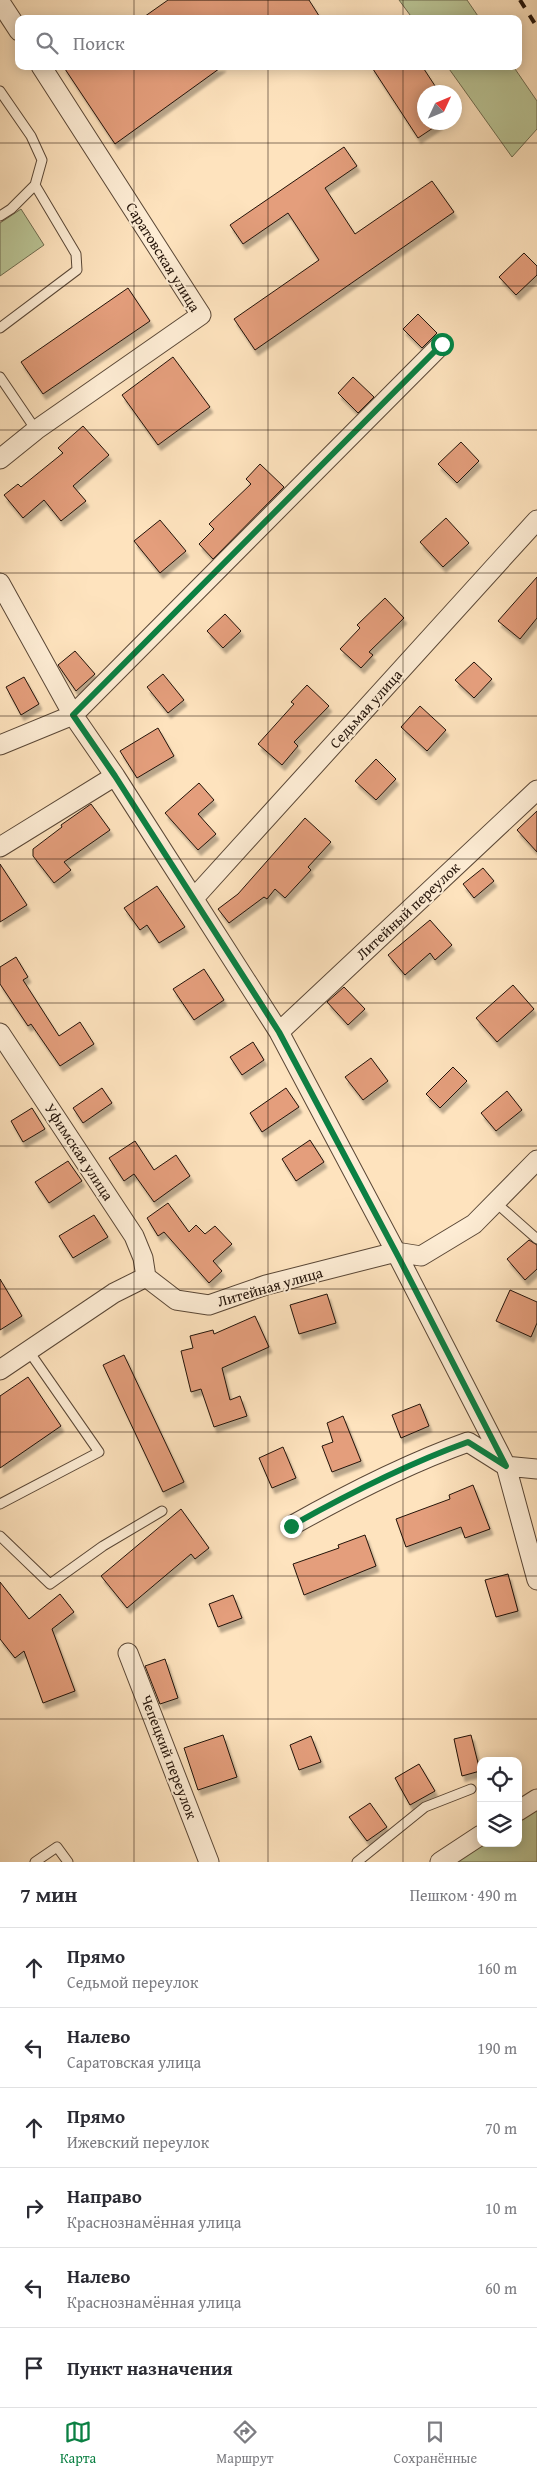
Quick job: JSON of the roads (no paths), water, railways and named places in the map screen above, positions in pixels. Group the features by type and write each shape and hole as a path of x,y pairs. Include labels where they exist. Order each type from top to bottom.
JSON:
{"street":[{"path":"0,2 15,25"},
{"name":"Саратовская улица","path":"0,459 36,430 201,314 44,70"},
{"path":"0,745 73,715 442,344"},
{"name":"Седьмая улица","path":"194,898 537,520"},
{"path":"0,583 73,715 115,776 279,1032 396,1252 506,1466 537,1580"},
{"path":"0,848 115,776"},
{"name":"Литейный переулок","path":"279,1032 537,790"},
{"name":"Уфимская улица","path":"0,1033 134,1236 143,1258 146,1277"},
{"name":"Литейная улица","path":"146,1277 176,1300 209,1304 266,1285 396,1252 421,1256 474,1224 494,1201 537,1160"},
{"path":"0,1370 114,1293 146,1277"},
{"path":"291,1526 344,1496 436,1453 468,1442 506,1466 537,1469"},
{"name":"Чепецкий переулок","path":"128,1653 209,1862"},
{"path":"522,1808 537,1799"},
{"path":"440,1862 477,1838"}],"lane":[{"path":"0,91 32,136 42,160 36,186 11,209 0,216"},
{"path":"0,328 78,270 76,254 36,186"},
{"path":"0,377 36,430"},
{"path":"494,1201 537,1239"},
{"path":"0,1504 99,1452 28,1350"},
{"path":"0,1536 50,1584 103,1546 162,1511"},
{"path":"357,1862 425,1807 471,1789"},
{"path":"35,1862 58,1847 68,1862"}],"railway":[{"path":"520,0 537,27"}]}
